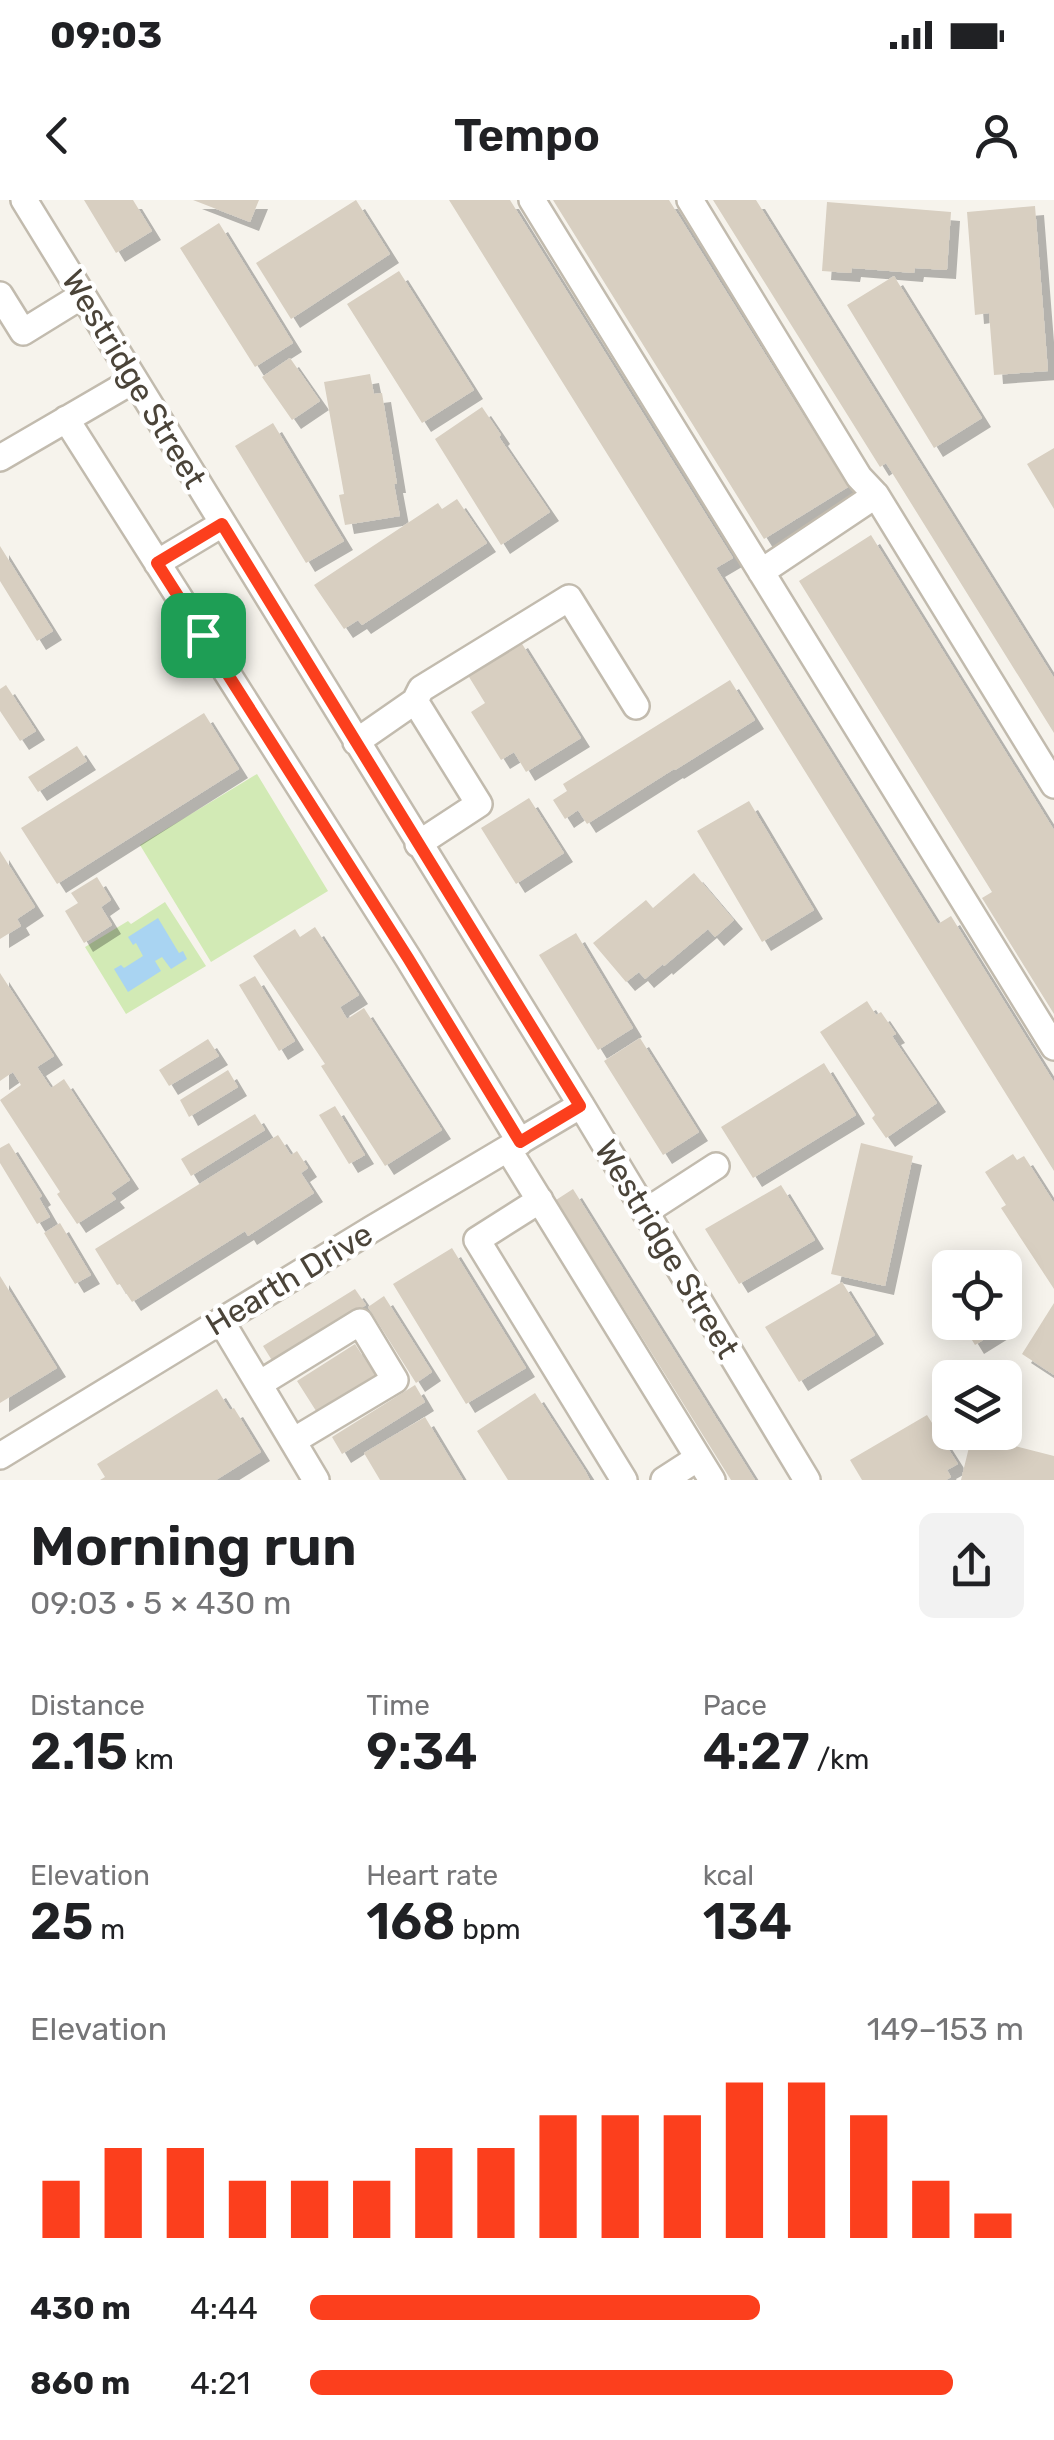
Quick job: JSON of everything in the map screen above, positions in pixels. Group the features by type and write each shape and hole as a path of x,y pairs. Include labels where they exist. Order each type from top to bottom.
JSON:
{"street":[{"name":"Westridge Street","path":"24,200 807,1480"},
{"path":"532,200 1054,1046"},
{"path":"690,200 1054,785"},
{"path":"0,295 22,332 83,296"},
{"path":"0,458 134,380"},
{"path":"66,419 408,958 514,1145 540,1200 712,1480"},
{"path":"761,572 876,495"},
{"path":"157,563 222,524"},
{"path":"356,742 415,702 421,690 569,598 636,706"},
{"path":"415,702 479,804 418,844"},
{"name":"Hearth Drive","path":"0,1456 580,1106"},
{"path":"645,1212 716,1166"},
{"path":"540,1200 477,1240 624,1480"},
{"path":"221,1321 316,1480"},
{"path":"259,1384 360,1322 394,1380 293,1441"},
{"path":"664,1480 698,1458"}],"green space":[{"path":"257,774 328,891 211,962 140,845"},
{"path":"165,902 206,966 126,1014 85,947"}],"water":[{"path":"158,918 179,953 183,951 187,959 171,969 162,957 155,961 161,971 128,992 114,969 121,965 124,968 143,956 128,937"}],"building":[{"path":"84,200 133,200 152,231 116,253"},
{"path":"193,200 259,200 250,222"},
{"path":"356,200 390,254 291,319 256,263"},
{"path":"449,200 510,200 733,558 716,568 938,924 951,916 1054,1082 1054,1171"},
{"path":"553,200 669,200 848,487 764,539"},
{"path":"713,200 756,200 1054,678 1054,733 886,463 880,467"},
{"path":"827,202 951,212 947,270 822,271"},
{"path":"1035,206 1048,371 994,375 989,313 975,315 967,212"},
{"path":"219,223 293,343 255,367 180,248"},
{"path":"399,271 474,390 422,423 347,304"},
{"path":"894,276 982,418 934,448 847,305"},
{"path":"290,358 320,401 292,420 262,377"},
{"path":"370,374 374,394 382,393 400,516 345,525 339,495 344,494 324,382"},
{"path":"482,407 550,512 501,545 435,439"},
{"path":"273,423 344,541 306,563 235,446"},
{"path":"1054,448 1054,509 1027,464"},
{"path":"457,499 487,543 362,625 358,620 344,629 314,585 438,503 442,509"},
{"path":"871,535 1054,830 1054,1014 982,898 992,892 799,581"},
{"path":"0,546 53,631 37,641 0,581"},
{"path":"519,639 581,738 526,772 514,752 501,760 471,712 485,703 466,672"},
{"path":"730,680 755,720 587,824 578,810 565,819 553,800 567,791 563,784"},
{"path":"6,685 36,731 20,741 0,711 0,689"},
{"path":"204,713 239,769 57,884 21,828"},
{"path":"77,746 87,761 38,792 28,777"},
{"path":"529,798 564,853 516,884 481,828"},
{"path":"749,801 814,910 762,942 697,831"},
{"path":"0,851 35,907 17,919 21,926 0,939"},
{"path":"694,873 734,920 715,937 708,929 645,979 639,972 626,982 593,943 646,900 653,908"},
{"path":"97,877 111,900 101,907 112,925 84,943 65,911 78,903 71,893"},
{"path":"315,927 359,995 340,1007 347,1019 364,1008 442,1130 385,1166 321,1066 325,1064 253,956 295,929 300,937"},
{"path":"576,933 633,1028 598,1050 539,955"},
{"path":"0,973 54,1056 37,1067 51,1088 64,1079 130,1180 111,1193 116,1199 77,1224 0,1100 21,1085 13,1072 0,1081"},
{"path":"255,976 295,1041 279,1051 239,985"},
{"path":"867,1001 876,1015 881,1012 896,1034 892,1036 937,1103 886,1138 820,1032"},
{"path":"640,1038 699,1132 663,1155 604,1061"},
{"path":"208,1039 219,1056 169,1086 159,1070"},
{"path":"824,1063 856,1115 753,1178 721,1127"},
{"path":"228,1070 238,1087 189,1117 180,1100"},
{"path":"335,1106 365,1155 349,1164 319,1115"},
{"path":"255,1114 265,1130 191,1176 181,1159"},
{"path":"278,1135 291,1155 297,1151 308,1168 301,1173 314,1193 132,1302 95,1249"},
{"path":"9,1143 42,1196 39,1198 50,1217 37,1224 0,1163 0,1148"},
{"path":"861,1143 913,1156 885,1286 831,1274"},
{"path":"1013,1154 1017,1160 1024,1156 1054,1203 1054,1289 1001,1208 1006,1205 985,1172"},
{"path":"781,1185 815,1240 739,1284 705,1229"},
{"path":"573,1189 755,1480 731,1480 556,1200"},
{"path":"60,1223 91,1275 75,1284 44,1233"},
{"path":"452,1248 526,1368 466,1404 393,1284"},
{"path":"0,1276 57,1368 0,1403"},
{"path":"842,1282 875,1335 799,1382 765,1327"},
{"path":"355,1289 366,1305 273,1362 263,1346"},
{"path":"384,1296 432,1372 416,1383 368,1307"},
{"path":"1054,1303 1054,1375 1022,1354"},
{"path":"355,1344 376,1377 318,1414 297,1381"},
{"path":"415,1385 425,1402 342,1454 332,1437"},
{"path":"217,1389 230,1410 234,1408 261,1452 216,1480 100,1480 105,1477 97,1464"},
{"path":"535,1393 590,1480 508,1480 477,1431"},
{"path":"927,1415 932,1423 932,1450 949,1450 958,1464 947,1470 951,1477 946,1480 862,1480 850,1460"},
{"path":"425,1417 463,1480 380,1480 364,1453"},
{"path":"1022,1448 1054,1456 1054,1480 961,1480 968,1450"}],"route":[{"path":"222,524 580,1106 520,1142 203,635 157,563 222,524"}]}
